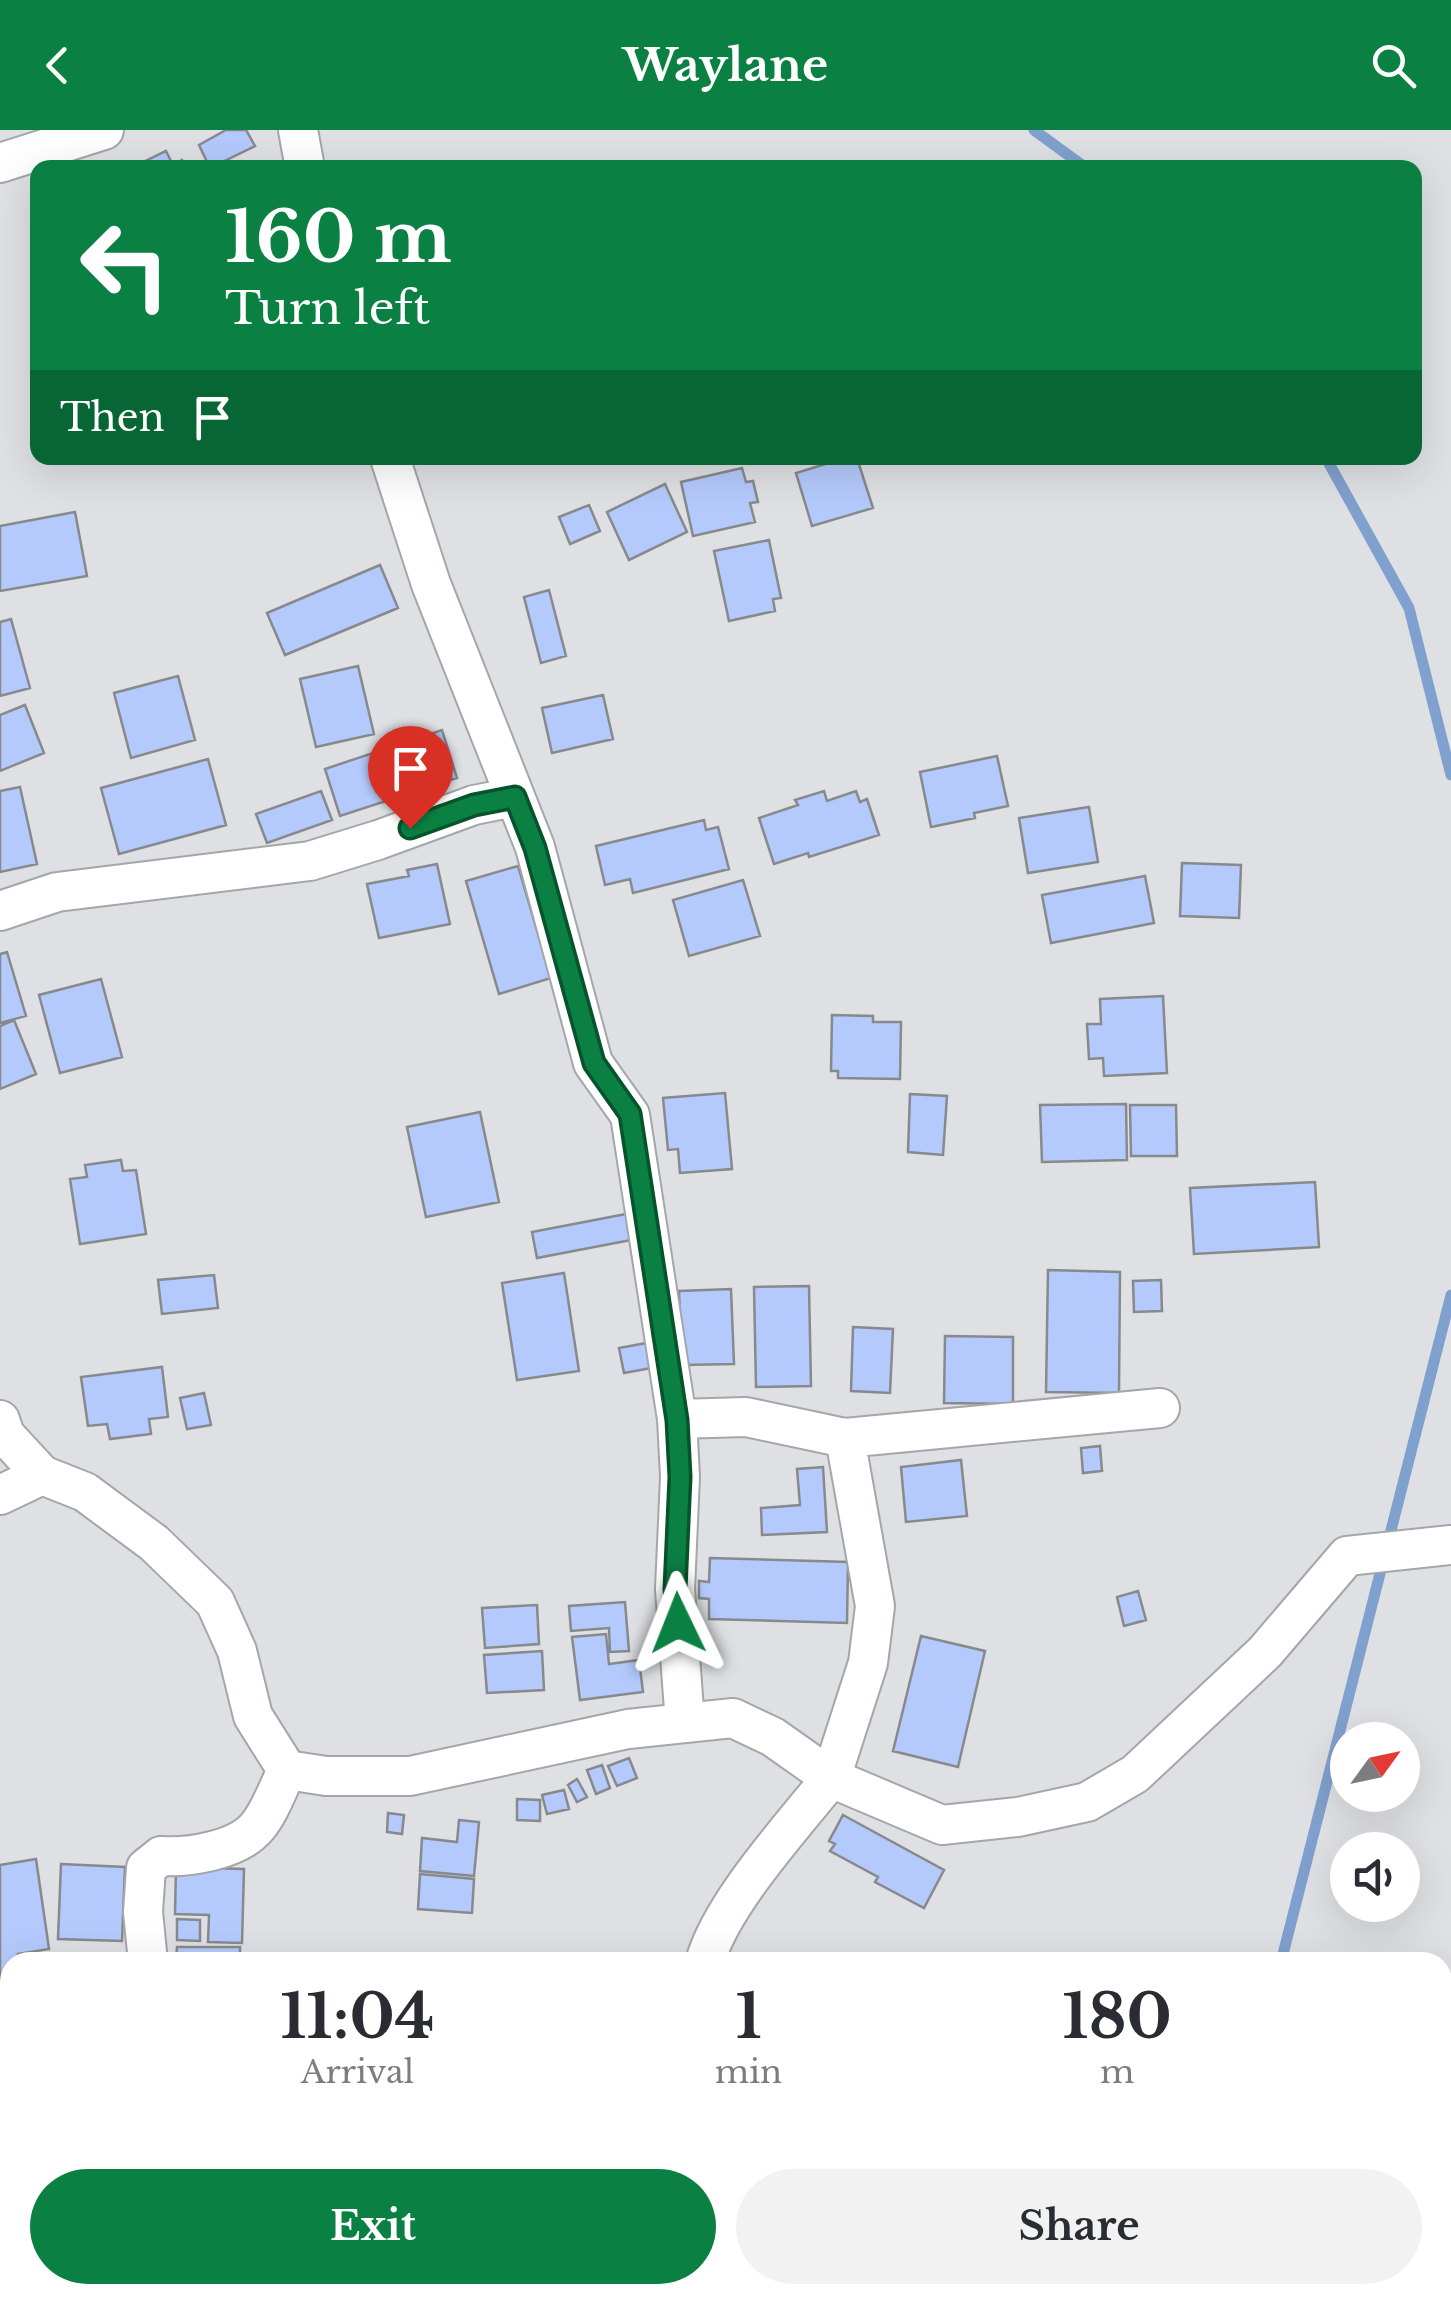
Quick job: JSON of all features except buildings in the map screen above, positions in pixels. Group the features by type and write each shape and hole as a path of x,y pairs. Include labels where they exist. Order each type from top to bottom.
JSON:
{"street":[{"path":"0,163 104,130"},
{"path":"298,130 304,160"},
{"path":"392,465 430,584 535,848 594,1063 630,1114 677,1420 680,1477 675,1589 685,1723"},
{"path":"0,911 57,892 310,861 474,805 515,797"},
{"path":"677,1420 746,1416 845,1438 1160,1408"},
{"path":"0,1420 5,1435 42,1474 86,1492 154,1544 214,1602 237,1651 253,1716 287,1770 326,1776 410,1776 628,1728 734,1718 774,1737 831,1778 942,1825 1018,1816 1087,1802 1135,1774 1250,1666 1347,1556 1435,1547"},
{"path":"708,1952 758,1868 831,1778 868,1664 874,1606 845,1438"},
{"path":"0,1495 42,1474"},
{"path":"147,1952 143,1912 146,1868 161,1856 187,1858 219,1850 256,1829 287,1770"}],"waterway":[{"path":"1034,130 1075,160"},
{"path":"1330,465 1409,608 1451,775"},
{"path":"1284,1952 1451,1295"}],"route":[{"path":"410,828 474,805 515,797 535,848 594,1063 630,1114 677,1420 678,1623"}]}
